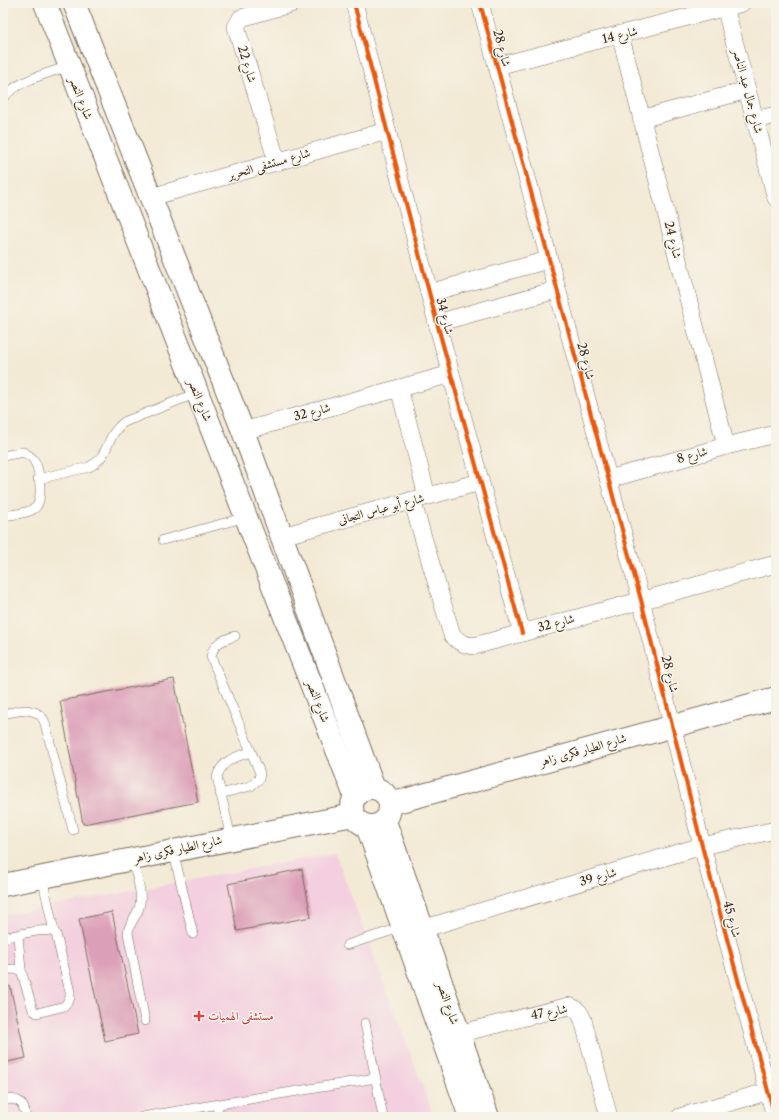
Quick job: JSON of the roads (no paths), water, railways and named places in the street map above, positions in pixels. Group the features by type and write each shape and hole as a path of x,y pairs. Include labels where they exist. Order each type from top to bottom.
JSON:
{"main road":[{"name":"شارع النصر","path":"45,3 176,342 247,517 371,808"},
{"name":"شارع النصر","path":"74,3 243,431 282,536 412,928 470,1117"},
{"path":"176,342 204,332"},
{"name":"شارع الطيار فكرى زاهر","path":"3,885 371,808 671,725 776,698"},
{"name":"شارع النصر","path":"412,928 458,1034 488,1117"}],"street":[{"name":"شارع 22","path":"277,162 236,27 241,18 293,3"},
{"name":"شارع 34","path":"354,3 429,293 522,633"},
{"name":"شارع 28","path":"480,3 556,290 609,479 641,600 671,725"},
{"name":"شارع 14","path":"497,66 742,3"},
{"name":"شارع جمال عبد الناصر","path":"725,7 776,198"},
{"name":"شارع 24","path":"620,34 726,446"},
{"path":"641,119 747,90"},
{"path":"755,120 776,115"},
{"name":"شارع مستشفى التحرير","path":"151,197 387,131"},
{"path":"429,293 548,260"},
{"path":"437,323 556,290"},
{"name":"شارع 32","path":"243,431 451,374"},
{"name":"شارع 32","path":"399,388 420,498 452,635 458,641 466,645 474,646 776,564"},
{"name":"شارع 8","path":"609,479 726,446 776,434"},
{"name":"شارع أبو عباس التجانى","path":"282,536 480,482"},
{"name":"شارع 45","path":"671,725 702,846 772,1090 775,1117"},
{"name":"شارع 39","path":"412,928 702,846 776,830"},
{"name":"شارع 47","path":"458,1034 569,1006 575,1008 581,1013 609,1117"},
{"path":"680,1117 772,1090"}],"lane":[{"path":"3,98 8,92 20,84 69,66"},
{"path":"38,479 96,464 105,453 112,434 117,427 124,422 197,393"},
{"path":"3,456 23,452 28,454 36,463 41,496 39,503 35,508 3,516"},
{"path":"163,540 247,517"},
{"path":"220,794 251,786 259,779 260,773 211,657 215,645 235,636"},
{"path":"3,714 28,710 34,711 44,720 73,830"},
{"path":"231,838 217,778 219,769 231,758 251,752"},
{"path":"173,850 193,934"},
{"path":"132,859 141,898 140,907 129,927 128,933 145,1021"},
{"path":"18,935 21,970 28,999 33,1010 37,1013 65,1006 70,998 70,992 58,936 54,931 42,877"},
{"path":"347,945 412,928"},
{"path":"3,938 47,930 54,931"},
{"path":"3,970 21,970"},
{"path":"365,1023 383,1117"},
{"path":"142,1117 376,1078"},
{"path":"3,1100 17,1099 22,1103 26,1117"},
{"path":"217,1105 220,1117"}],"place":[{"name":"مستشفى الهميات","path":"199,1016"}]}
